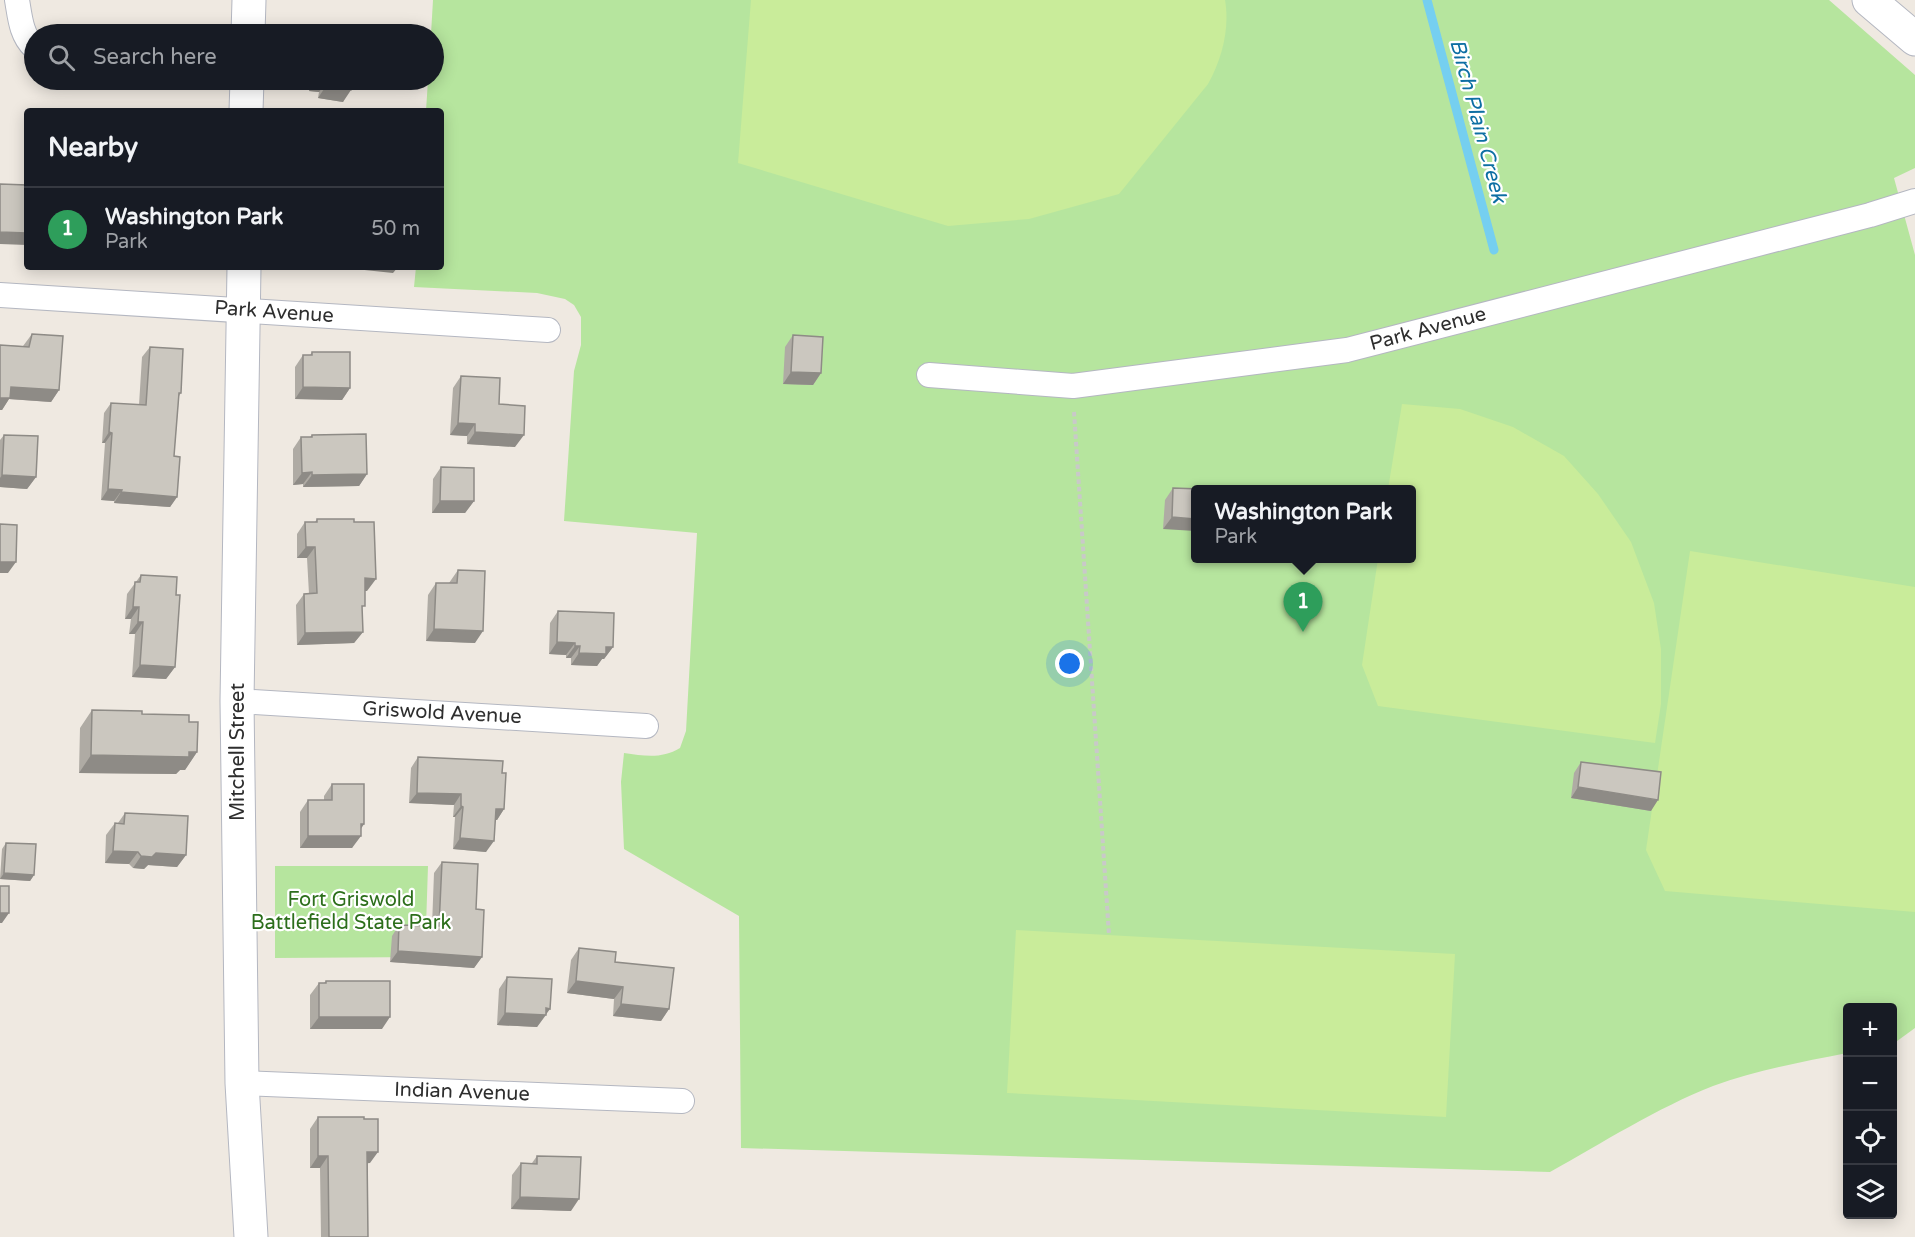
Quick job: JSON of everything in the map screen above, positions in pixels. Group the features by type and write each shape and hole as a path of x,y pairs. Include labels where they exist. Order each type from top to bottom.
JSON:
{"main road":[{"path":"248,24 249,0"},
{"path":"1869,0 1915,39"},
{"path":"246,108 247,90"},
{"name":"Mitchell Street","path":"244,270 237,701 242,1083 251,1237"}],"street":[{"path":"17,0 24,31"},
{"name":"Park Avenue","path":"929,375 1072,386 1347,350 1870,215 1915,201"},
{"name":"Park Avenue","path":"0,295 548,330"},
{"name":"Griswold Avenue","path":"237,701 646,726"},
{"name":"Indian Avenue","path":"242,1083 682,1101"}],"path":[{"path":"1072,386 1109,935"}],"green space":[{"path":"433,0 1829,0 1915,75 1915,168 1894,178 1915,255 1915,1028 1897,1041 1897,1003 1843,1003 1843,1054 1763,1071 1713,1086 1651,1115 1550,1172 741,1148 739,916 624,849 621,782 624,753 653,756 667,754 680,748 686,731 697,533 564,521 574,371 581,345 581,317 574,305 565,299 537,293 414,287 416,270 444,270 444,108 426,108 427,90 444,90 444,24 432,24"},
{"path":"751,0 1225,0 1226,32 1221,54 1208,84 1119,194 1029,219 948,226 738,163"},
{"path":"1402,404 1460,409 1513,427 1564,456 1598,494 1631,542 1654,603 1661,649 1661,704 1655,743 1378,706 1362,665 1377,563 1416,563 1416,485 1389,485"},
{"path":"1690,551 1915,587 1915,912 1665,891 1646,850"},
{"name":"Fort Griswold Battlefield State Park","path":"275,866 428,866 425,957 275,958"},
{"path":"1016,930 1455,954 1446,1117 1007,1093"}],"building":[{"path":"0,184 24,185 24,233 0,232"},
{"path":"32,334 63,336 59,390 11,387 10,398 0,398 0,345 29,347"},
{"path":"793,335 823,337 821,373 791,372"},
{"path":"150,347 183,349 174,456 180,457 177,497 108,489 112,433 109,432 111,403 146,405"},
{"path":"312,352 350,352 350,388 303,387 303,355 312,355"},
{"path":"461,376 500,378 499,404 525,406 524,435 475,432 475,424 458,423"},
{"path":"366,434 367,474 312,475 312,472 302,473 301,437"},
{"path":"4,435 38,436 36,477 2,475"},
{"path":"441,467 474,468 474,501 440,501"},
{"path":"1173,488 1191,489 1191,519 1172,517"},
{"path":"317,519 354,519 354,522 374,522 376,579 365,578 365,606 362,606 363,632 305,633 304,594 317,593 315,547 306,547 305,522 317,522"},
{"path":"0,524 17,525 16,562 0,562"},
{"path":"458,570 485,571 483,631 434,629 436,583 457,583"},
{"path":"141,575 177,577 176,595 180,595 175,667 140,665 143,622 138,622 139,607 133,607 135,582 140,582"},
{"path":"558,611 614,613 613,647 606,647 606,654 579,653 580,646 575,646 575,643 557,642"},
{"path":"92,710 189,715 189,722 198,722 197,752 189,752 189,757 91,755"},
{"path":"418,757 503,761 502,773 506,773 504,809 496,809 494,841 460,838 463,807 461,806 461,794 417,793"},
{"path":"1581,762 1661,772 1658,800 1578,787"},
{"path":"332,784 364,784 364,824 361,824 361,836 308,836 308,800 332,800"},
{"path":"125,813 188,816 186,855 156,853 152,857 141,856 138,852 113,851 115,823 124,824"},
{"path":"6,843 36,844 34,875 4,873"},
{"path":"442,862 478,864 476,909 484,910 482,957 398,951 399,925 439,926"},
{"path":"0,886 9,886 9,913 0,913"},
{"path":"579,948 616,952 615,962 674,968 669,1009 621,1004 623,987 576,981"},
{"path":"507,977 552,979 550,1009 546,1008 546,1015 505,1013"},
{"path":"326,981 390,981 390,1017 319,1017 319,983 326,983"},
{"path":"318,1117 378,1119 378,1152 367,1152 368,1237 329,1237 328,1156 318,1156"},
{"path":"537,1156 581,1157 579,1199 520,1197 521,1163 537,1164"}],"waterway":[{"name":"Birch Plain Creek","path":"1427,0 1494,250"}],"place":[{"name":"Washington Park","path":"1303,632"}]}
